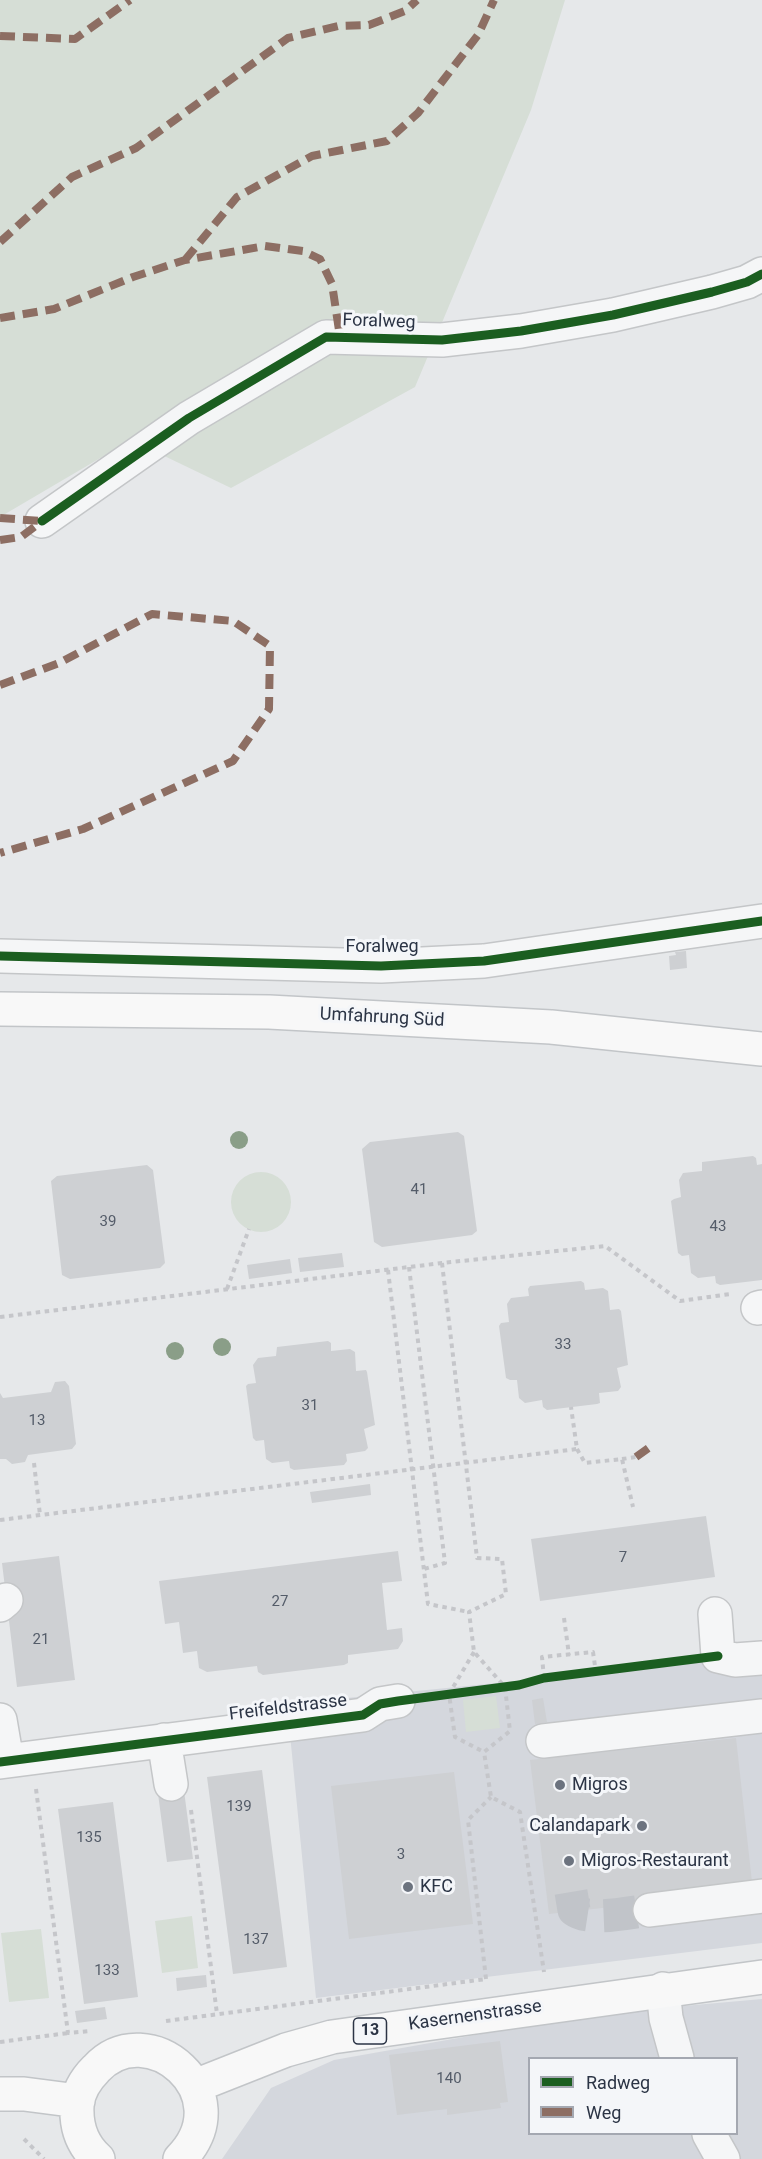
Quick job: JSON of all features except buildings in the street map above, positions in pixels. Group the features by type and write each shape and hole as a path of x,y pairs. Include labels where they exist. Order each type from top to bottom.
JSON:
{"main road":[{"name":"Umfahrung Süd","path":"0,1009 269,1012 551,1027 762,1049"},
{"name":"Kasernenstrasse","path":"195,2086 286,2050 332,2037 762,1977"},
{"path":"98,2159 82,2139 76,2120 78,2101 86,2080 101,2064 120,2054 142,2051 164,2056 182,2068 195,2086 201,2102 201,2120 197,2136 180,2159"},
{"path":"0,2094 24,2094 78,2101"}],"street":[{"name":"Foralweg","path":"42,521 189,418 326,337 442,340 521,331 613,315 712,292 747,282 762,274"},
{"name":"Foralweg","path":"0,957 381,966 473,962 762,921"},
{"path":"715,1614 718,1656 735,1660 762,1658"},
{"name":"Freifeldstrasse","path":"3,1761 363,1715 380,1704 398,1701"},
{"path":"543,1741 762,1716"},
{"path":"0,1720 3,1761"},
{"path":"164,1740 181,1793"},
{"path":"651,1910 762,1896"},
{"path":"663,1989 666,2018 677,2057"},
{"path":"710,2135 723,2159"}],"path":[{"path":"227,1289 249,1229"},
{"path":"0,1317 442,1263 605,1246 680,1300 753,1302"},
{"path":"388,1270 428,1604 470,1612 506,1594 502,1559 477,1558 442,1263"},
{"path":"410,1267 445,1563 424,1569"},
{"path":"571,1407 577,1449 585,1463 636,1457"},
{"path":"0,1520 577,1449"},
{"path":"622,1459 633,1507"},
{"path":"34,1463 40,1515"},
{"path":"470,1612 474,1652 449,1694 455,1737 484,1752"},
{"path":"564,1618 568,1655"},
{"path":"474,1652 509,1687 510,1731 484,1752"},
{"path":"544,1678 542,1657 594,1652 596,1673"},
{"path":"586,1674 608,1671"},
{"path":"534,1682 555,1677"},
{"path":"494,1689 509,1687"},
{"path":"398,1701 460,1693"},
{"path":"484,1752 491,1797"},
{"path":"36,1782 68,2033"},
{"path":"181,1793 217,2014"},
{"path":"491,1797 520,1812 544,1972"},
{"path":"486,1979 468,1820 491,1797"},
{"path":"160,2022 496,1978"},
{"path":"0,2042 91,2031"},
{"path":"24,2139 44,2159"}],"shaded area":[{"path":"0,0 565,0 531,110 415,387 231,488 131,440 0,517"},
{"path":"255,1172 267,1172 278,1177 286,1185 291,1202 289,1214 278,1227 267,1232 255,1232 244,1227 236,1219 231,1208 231,1196 236,1185 244,1177"},
{"path":"718,1656 762,1658 762,1943 316,1998 287,1704 596,1673"},
{"path":"496,1696 500,1728 466,1732 463,1700"},
{"path":"192,1916 198,1968 162,1973 155,1921"},
{"path":"41,1929 49,1998 9,2002 1,1933"},
{"path":"762,1999 762,2159 222,2159 271,2088 334,2060 594,2014"}],"tunnel":[{"path":"571,1892 574,1910 581,1914 600,1916 650,1910"}],"marked path":[{"path":"0,36 75,39 130,0"},
{"path":"0,242 72,177 136,148 288,38 338,26 369,25 405,11 417,0"},
{"path":"185,260 237,197 312,156 387,141 418,113 478,35 494,0"},
{"path":"0,318 54,309 133,277 185,260 265,246 303,251 320,259 332,284 340,337"},
{"path":"0,518 42,521"},
{"path":"0,540 21,537 42,521"},
{"path":"0,685 59,663 152,614 233,621 270,646 269,709 233,761 83,829 0,853"},
{"path":"636,1457 650,1447"}],"cycle path":[{"path":"42,521 189,418 326,337 442,340 521,331 613,315 712,292 747,282 762,274"},
{"path":"0,956 381,966 484,961 762,921"},
{"path":"0,1762 363,1715 380,1704 398,1701 519,1685 544,1678 718,1656"}],"place":[{"name":"Migros","path":"560,1785"},
{"name":"Calandapark","path":"642,1826"},
{"name":"Migros-Restaurant","path":"569,1861"},
{"name":"KFC","path":"408,1887"}]}
